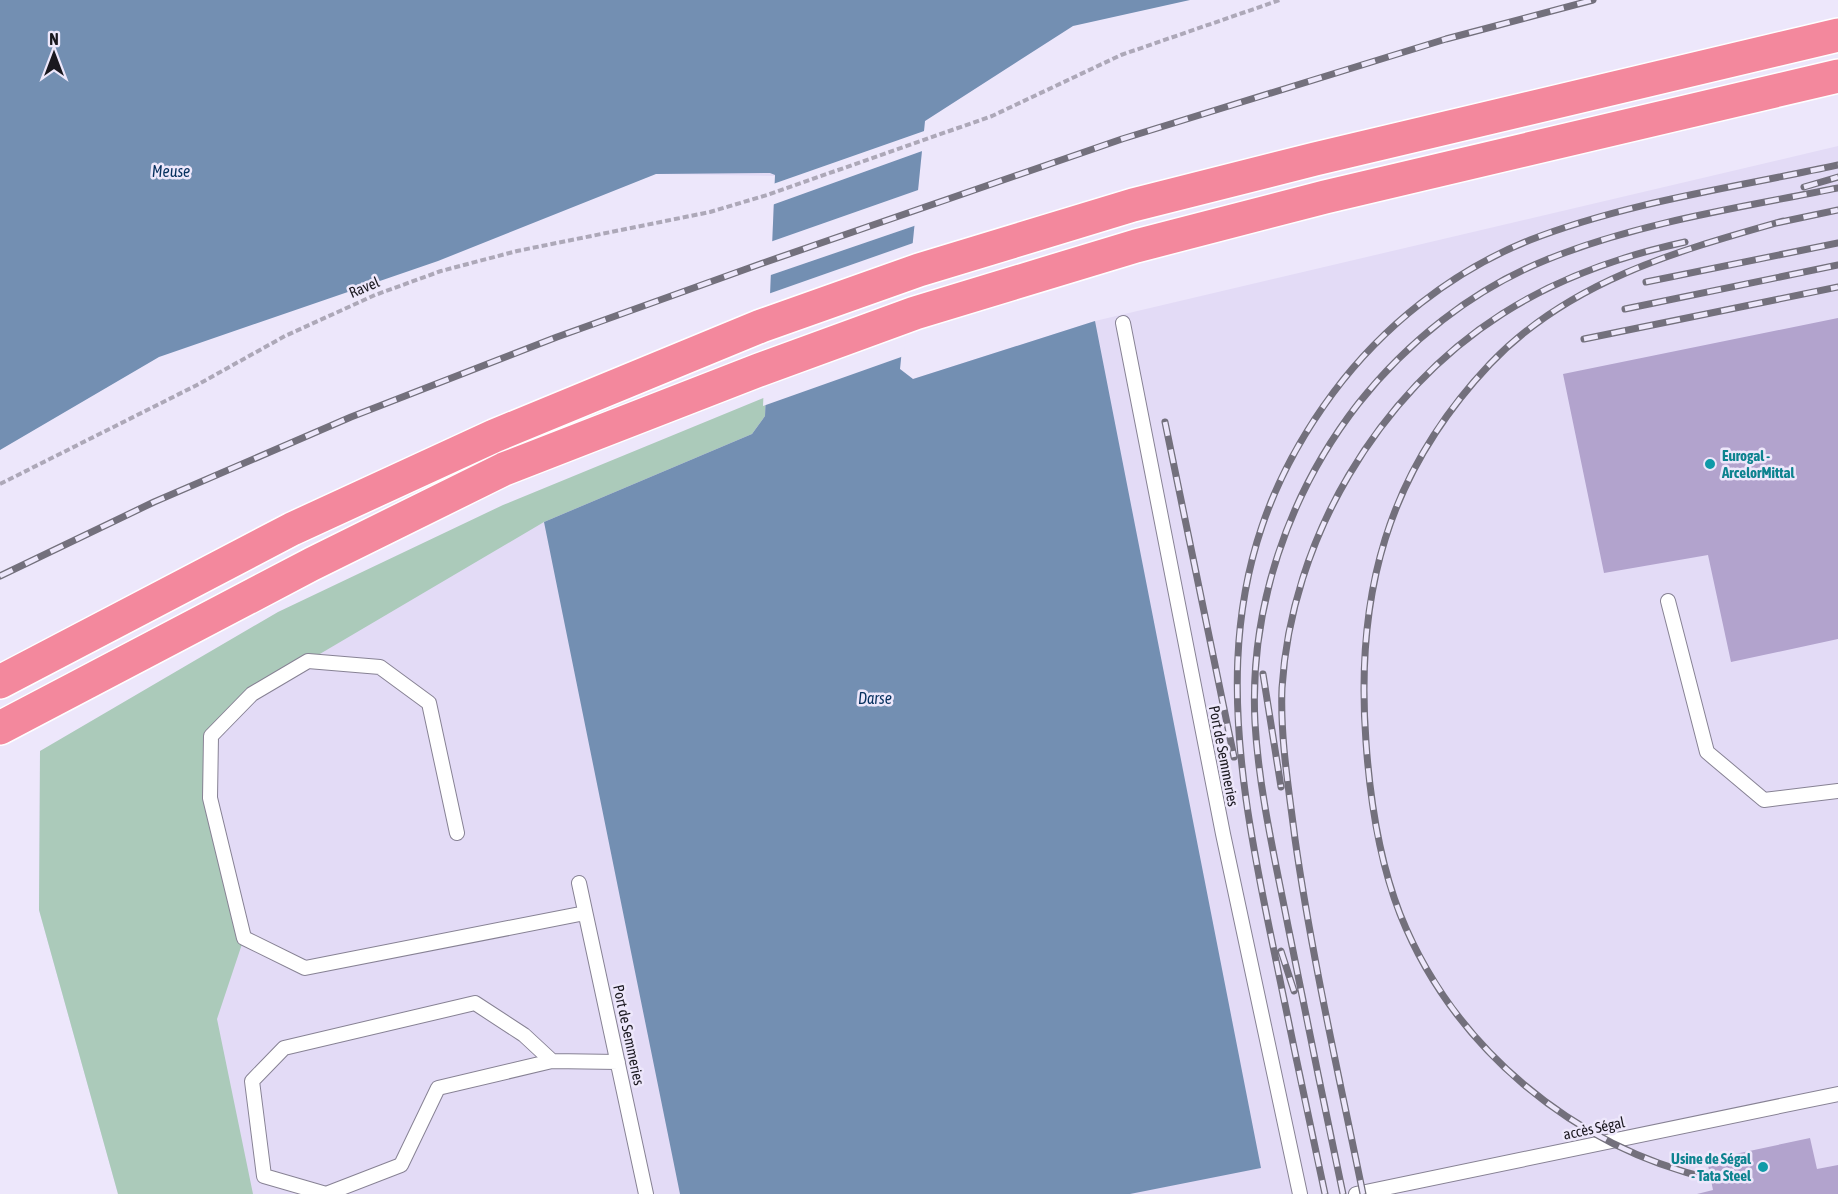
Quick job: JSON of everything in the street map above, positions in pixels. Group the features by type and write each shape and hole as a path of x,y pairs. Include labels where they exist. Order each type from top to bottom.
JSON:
{"highway":[{"path":"0,682 292,529 494,436 761,326 919,270 1133,205 1838,35"},
{"path":"0,728 312,564 504,470 759,370 915,313 1136,246 1325,197 1838,76"}],"lane":[{"name":"Port de Semmeries","path":"1123,323 1223,834 1300,1194"},
{"path":"1668,601 1707,752 1764,800 1838,791"},
{"path":"457,833 429,703 380,667 308,661 252,694 211,736 210,798 244,938 304,968 585,913"},
{"name":"Port de Semmeries","path":"579,883 646,1194"},
{"path":"552,1061 524,1035 475,1003 284,1048 252,1081 264,1176 326,1194 401,1165 438,1088 552,1061 618,1062"},
{"name":"accès Ségal","path":"1356,1194 1838,1094"}],"path":[{"name":"Ravel","path":"0,484 197,385 285,336 375,295 441,271 517,251 710,212 767,195 992,116 1120,55 1280,0"}],"shaded area":[{"path":"1073,26 925,121 900,369 913,379 1095,321 1838,146 1838,1194 118,1194 39,910 40,751 544,522 752,434 765,416 775,176 656,174"}],"green space":[{"path":"766,397 765,416 752,434 544,522 252,694 211,736 210,798 244,938 217,1019 253,1194 118,1194 39,910 40,751 278,612 503,505"}],"water":[{"name":"Darse","path":"0,0 1190,0 1073,26 925,121 900,369 913,379 1095,321 1261,1168 1130,1194 680,1194 544,522 752,434 765,416 775,175 770,173 656,174 438,261 159,357 0,450"}],"pier":[{"path":"927,130 925,150 772,205 773,184"},
{"path":"921,189 917,225 768,276 770,242"},
{"path":"916,242 904,356 763,406 768,294"}],"building":[{"name":"Eurogal - ArcelorMittal","path":"1838,318 1838,639 1731,662 1708,555 1604,573 1563,374"},
{"name":"Usine de Ségal - Tata Steel","path":"1810,1138 1817,1169 1838,1165 1838,1194 1697,1194 1713,1190 1707,1160"}],"railway":[{"path":"0,576 154,502 351,417 557,337 1122,139 1446,39 1593,0"},
{"path":"1325,1194 1258,872 1246,799 1239,729 1238,660 1245,593 1262,526 1291,460 1333,393 1374,345 1421,303 1473,268 1530,240 1605,215 1682,196 1838,165"},
{"path":"1804,187 1838,177"},
{"path":"1343,1194 1268,825 1255,723 1255,680 1266,596 1293,514 1333,439 1377,381 1420,339 1467,302 1492,286 1546,260 1616,236 1690,217 1838,188"},
{"path":"1776,223 1838,210"},
{"path":"1711,1179 1660,1164 1611,1142 1565,1116 1523,1084 1485,1048 1451,1007 1423,962 1400,914 1381,851 1370,786 1366,742 1364,688 1366,636 1373,587 1385,539 1403,493 1426,448 1455,406 1490,364 1521,335 1554,311 1589,290 1626,273 1704,244 1783,221"},
{"path":"1363,1194 1309,928 1295,839 1282,726 1282,688 1289,633 1303,578 1323,525 1349,475 1380,428 1417,385 1457,347 1523,301 1568,279 1614,261 1685,242"},
{"path":"1646,282 1838,243"},
{"path":"1625,309 1838,265"},
{"path":"1584,339 1838,287"},
{"path":"1165,422 1234,757"},
{"path":"1263,674 1281,787"},
{"path":"1281,951 1294,991"}],"place":[{"name":"Eurogal - ArcelorMittal","path":"1710,464"},
{"name":"Usine de Ségal - Tata Steel","path":"1763,1167"}],"water label":[{"name":"Meuse","path":"171,171"}]}
